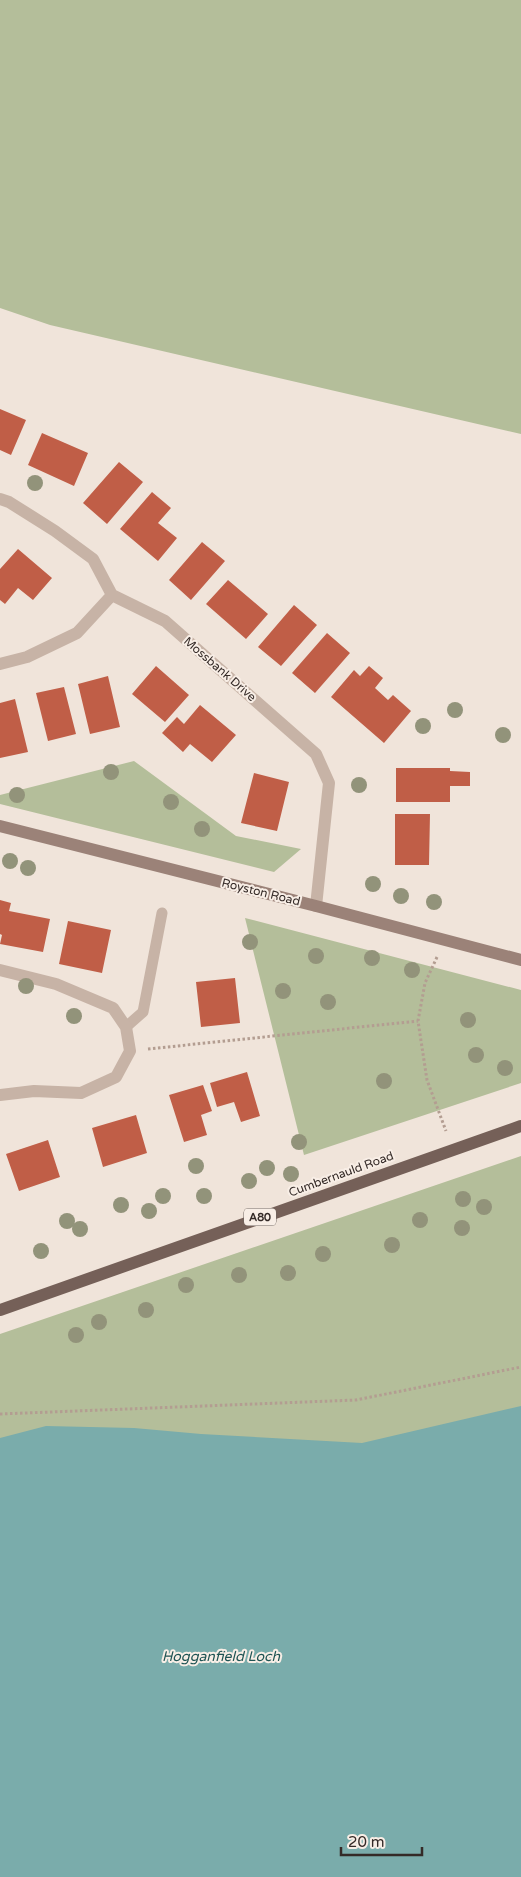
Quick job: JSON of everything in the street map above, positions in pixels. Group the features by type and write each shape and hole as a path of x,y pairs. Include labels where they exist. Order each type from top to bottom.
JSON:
{"main road":[{"name":"Cumbernauld Road","path":"0,1310 521,1126"}],"street":[{"path":"0,499 9,502 55,531 92,559 112,595 77,633 27,657 0,664"},
{"name":"Mossbank Drive","path":"112,595 165,621 316,754 329,783 316,906"},
{"name":"Royston Road","path":"0,826 521,960"},
{"path":"0,970 56,984 112,1008 126,1027 130,1050 116,1077 80,1093 34,1091 0,1094"}],"lane":[{"path":"126,1027 143,1012 162,912"}],"path":[{"path":"444,941 425,983 418,1021 428,1080 452,1149"},
{"path":"130,1050 418,1021"},
{"path":"0,1414 356,1400 521,1367"}],"green space":[{"path":"0,0 521,0 521,434 50,325 0,308"},
{"path":"134,761 236,836 301,849 274,872 0,804 0,795"},
{"path":"245,918 521,990 521,1083 304,1155"},
{"name":"Hogganfield Loch","path":"521,1156 521,1877 0,1877 0,1334"}],"water":[{"name":"Hogganfield Loch","path":"521,1406 521,1877 0,1877 0,1438 46,1426 134,1428 201,1434 362,1443"}],"building":[{"path":"0,409 26,420 11,455 0,450"},
{"path":"42,433 88,453 74,486 28,465"},
{"path":"119,462 143,482 107,524 83,503"},
{"path":"152,492 171,508 158,523 177,538 158,561 120,529"},
{"path":"202,542 225,561 191,600 169,580"},
{"path":"18,549 52,578 33,600 18,588 5,604 0,600 0,569"},
{"path":"228,580 268,614 246,639 206,604"},
{"path":"294,605 317,625 281,666 258,647"},
{"path":"327,633 350,653 315,693 292,673"},
{"path":"156,666 189,695 165,722 132,694"},
{"path":"369,666 383,678 375,688 388,700 393,695 411,711 384,743 331,697 354,670 360,676"},
{"path":"108,676 120,727 90,734 78,684"},
{"path":"64,687 76,734 48,741 36,693"},
{"path":"15,699 28,752 0,758 0,703"},
{"path":"200,705 236,735 212,762 190,744 183,752 162,733 177,717 184,724"},
{"path":"396,768 450,768 450,771 470,772 470,786 450,786 450,802 396,802"},
{"path":"254,773 289,782 277,831 241,823"},
{"path":"395,814 430,814 429,865 395,865"},
{"path":"0,900 11,903 9,911 50,919 43,952 0,944 2,935 0,934"},
{"path":"68,921 111,930 102,973 59,964"},
{"path":"235,978 240,1023 201,1027 196,982"},
{"path":"247,1072 260,1116 241,1122 234,1102 217,1107 210,1083"},
{"path":"203,1085 212,1111 201,1115 207,1135 184,1142 169,1095"},
{"path":"136,1115 147,1153 103,1167 92,1128"},
{"path":"48,1140 60,1177 19,1191 6,1154"}]}
